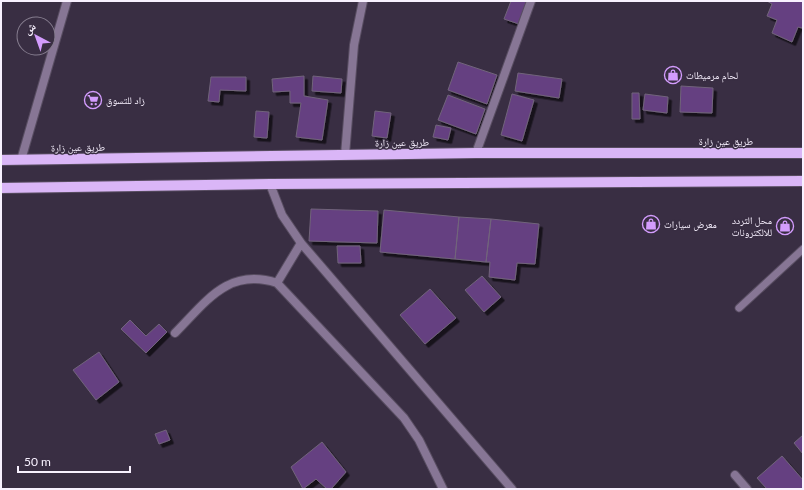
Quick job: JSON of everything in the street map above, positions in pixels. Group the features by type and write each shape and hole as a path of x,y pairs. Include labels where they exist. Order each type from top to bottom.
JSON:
{"main road":[{"name":"طريق عين زارة","path":"1,160 476,153 803,153"},
{"path":"1,188 270,184 803,181"}],"street":[{"path":"21,160 67,1"},
{"path":"345,155 354,45 363,1"},
{"path":"476,153 531,1"},
{"path":"270,184 282,215 301,243 512,489"},
{"path":"277,283 301,243"},
{"path":"175,333 213,294 224,286 237,280 250,278 264,279 277,283 404,418 418,440 443,489"},
{"path":"735,475 747,489"}],"lane":[{"path":"739,308 803,250"}],"building":[{"path":"511,1 527,1 519,24 504,19"},
{"path":"767,1 803,1 803,25 802,28 798,27 792,42 772,33 777,20 767,16 772,4"},
{"path":"458,62 497,75 487,104 448,90"},
{"path":"518,73 562,79 559,98 515,91"},
{"path":"304,76 304,96 328,100 322,140 296,137 301,103 290,103 290,91 273,92 272,79"},
{"path":"313,76 342,79 341,93 312,91"},
{"path":"211,77 246,77 246,91 220,90 219,102 208,101"},
{"path":"681,86 713,88 712,113 680,112"},
{"path":"632,93 639,93 640,119 632,119"},
{"path":"512,94 534,100 522,141 501,135"},
{"path":"645,94 668,97 667,113 643,110"},
{"path":"448,95 485,109 476,134 438,120"},
{"path":"256,111 269,112 267,138 254,137"},
{"path":"375,111 391,113 387,138 372,136"},
{"path":"436,125 451,128 448,140 433,137"},
{"path":"311,209 378,211 377,243 309,241"},
{"path":"384,210 459,217 455,259 380,252"},
{"path":"459,217 491,219 486,262 455,259"},
{"path":"491,219 539,224 535,264 517,263 515,280 489,277 490,262 486,262"},
{"path":"337,246 360,246 361,263 338,263"},
{"path":"482,276 501,297 484,312 465,290"},
{"path":"430,289 456,318 425,344 400,315"},
{"path":"130,320 146,336 159,324 167,332 146,353 121,329"},
{"path":"99,352 119,382 96,400 73,370"},
{"path":"166,430 170,440 159,444 155,434"},
{"path":"803,435 803,454 794,443"},
{"path":"322,442 346,472 331,489 327,489 316,479 303,489 291,467"},
{"path":"782,456 803,480 803,487 801,489 767,489 757,478"}],"place":[{"name":"لحام مرميطات","path":"673,75"},
{"name":"زاد للتسوق","path":"93,100"},
{"name":"معرض سيارات","path":"651,224"},
{"name":"محل التردد للالكترونات","path":"785,226"}]}
